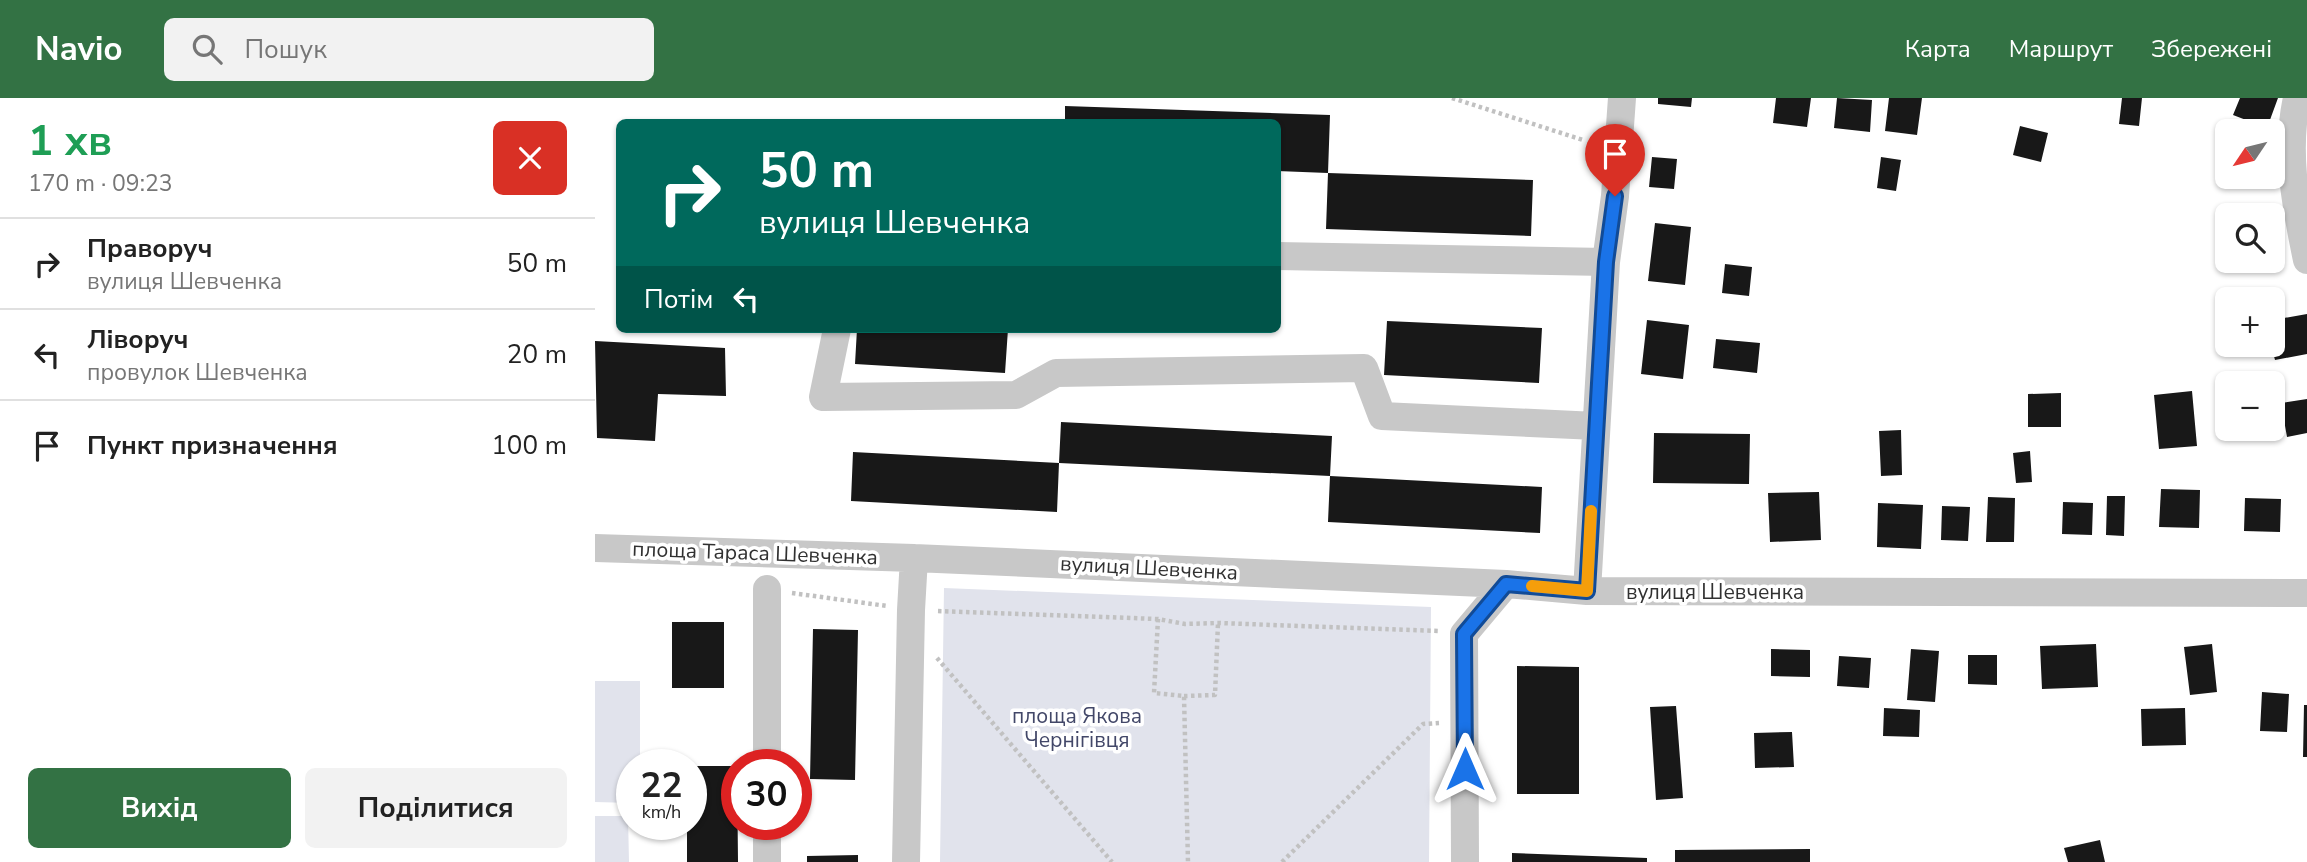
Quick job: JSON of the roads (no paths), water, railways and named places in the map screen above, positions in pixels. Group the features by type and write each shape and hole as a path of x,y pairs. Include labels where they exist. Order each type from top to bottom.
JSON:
{"street":[{"path":"1587,591 1606,262 1615,196 1622,98"},
{"path":"2299,108 2292,187 2307,260"},
{"path":"1281,256 1606,262"},
{"path":"836,333 823,397 1016,395 1056,373 1364,368 1382,416 1595,426"},
{"name":"площа Тараса Шевченка","path":"595,548 914,558"},
{"path":"906,862 914,558"},
{"name":"вулиця Шевченка","path":"914,558 1506,584 1587,591 2307,593"},
{"path":"1465,862 1464,634 1506,584"},
{"path":"767,589 767,749"},
{"path":"767,840 767,862"}],"park label":[{"name":"площа Якова Чернігівця","path":"1077,728"}]}
